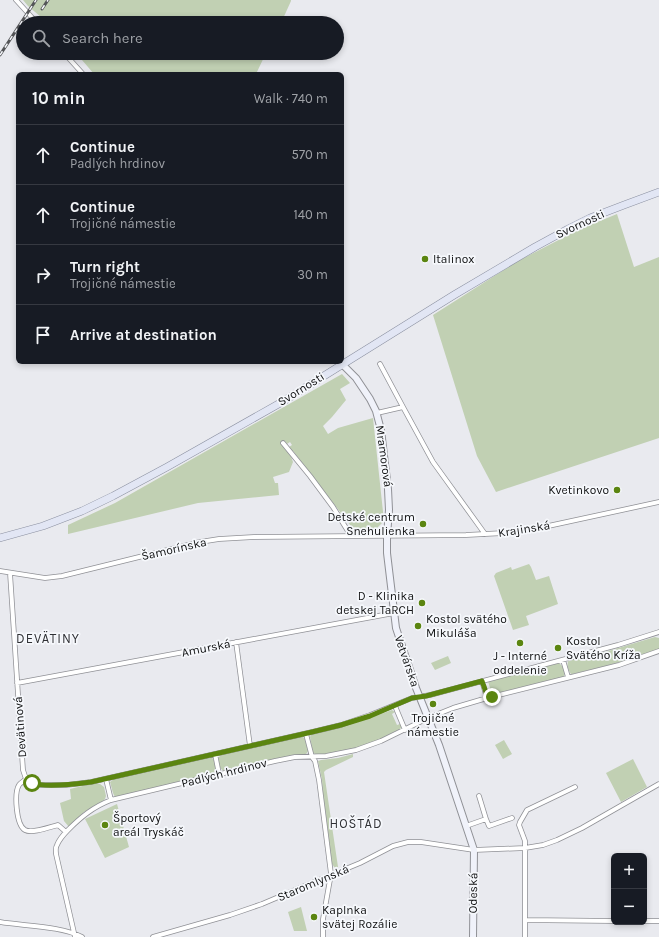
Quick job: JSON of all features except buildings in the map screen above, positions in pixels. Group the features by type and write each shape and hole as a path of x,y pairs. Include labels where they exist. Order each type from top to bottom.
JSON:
{"main road":[{"name":"Svornosti","path":"344,362 489,274 568,229 601,214 659,192"},
{"name":"Svornosti","path":"0,538 43,526 82,511 114,496 174,464 282,402 340,364"}],"street":[{"path":"16,0 31,16"},
{"path":"70,60 81,72"},
{"name":"Mramorová","path":"343,364 370,399 377,413 383,439 388,489 389,510 387,536"},
{"path":"380,364 434,464 485,534"},
{"path":"377,413 403,407"},
{"path":"282,443 310,476 333,507 351,536"},
{"name":"Krajinská","path":"387,536 511,532 539,528 659,502"},
{"name":"Šamorínska","path":"0,571 45,578 62,576 200,542 220,539 254,537 387,536"},
{"name":"Vetvárska","path":"387,536 387,553 397,633 439,745 474,850"},
{"name":"Devätinová","path":"10,573 23,770 26,779"},
{"name":"Amurská","path":"17,683 394,613"},
{"path":"659,632 563,660 426,696 412,698 395,706 405,730 428,718 453,708 619,665 659,651"},
{"path":"236,642 250,746"},
{"path":"563,660 568,678"},
{"path":"482,681 488,698"},
{"name":"Padlých hrdinov","path":"26,779 36,785 66,785 91,782 306,734 370,716 395,706"},
{"name":"Padlých hrdinov","path":"75,935 56,854 57,845 66,832 85,814 111,800 275,761 295,757 326,756 356,750 374,744 405,730"},
{"path":"306,734 312,757 315,761 319,780 331,874 323,919 323,937"},
{"path":"215,754 219,774"},
{"path":"26,779 18,786 17,798 18,821 23,828 29,831 58,824 66,832"},
{"path":"106,779 111,800"},
{"name":"Staromlynská","path":"153,937 230,915 262,904 360,863 393,846 408,842 421,842 474,850 526,848 543,845 570,834 607,815 659,784"},
{"path":"525,937 526,848 519,824 526,811 575,787"},
{"path":"479,796 489,826 512,818"},
{"path":"466,826 486,819"},
{"name":"Odeská","path":"473,937 474,850"},
{"path":"525,920 611,920"},
{"path":"647,921 659,921"},
{"path":"0,922 48,928 82,937"}],"green space":[{"path":"23,0 291,0 284,16 40,16"},
{"path":"82,60 263,60 257,72 92,72"},
{"path":"617,214 634,267 659,257 659,438 496,492 477,456 433,315 518,261 578,230"},
{"path":"342,374 350,383 340,389 346,400 323,426 328,434 338,428 373,418 384,521 376,529 354,530 289,447 292,445 290,442 287,444 285,441 293,462 289,472 273,477 275,483 278,483 279,495 198,503 68,534 68,525 115,503"},
{"path":"529,564 536,580 549,576 558,604 526,616 529,625 513,630 494,576 496,573 511,567 512,570"},
{"path":"655,637 659,638 659,649 616,663 573,674 571,674 568,669 569,660 608,651"},
{"path":"448,656 451,663 435,670 431,663"},
{"path":"559,663 564,669 564,677 492,695 488,681"},
{"path":"392,710 395,712 392,714 397,725 400,724 401,726 399,730 374,742 350,750 325,755 313,753 310,737 311,735 347,726"},
{"path":"300,737 305,739 308,751 304,755 280,758 224,771 221,769 218,758 221,755"},
{"path":"504,740 512,754 503,759 495,745"},
{"path":"353,754 353,757 324,772 338,867 335,868 332,864 322,780 318,761"},
{"path":"211,757 216,765 216,770 213,774 118,797 115,797 113,793 110,782 114,779"},
{"path":"633,759 647,787 621,802 606,773"},
{"path":"95,783 104,787 106,796 105,799 84,812 69,827 64,821 60,803 71,799 70,789"},
{"name":"Športový areál Tryskáč","path":"117,804 129,847 105,858 85,819"},
{"path":"301,907 307,931 294,931 288,912"}],"railway":[{"path":"26,16 36,0"},
{"path":"42,9 48,0"},
{"path":"0,55 16,31"}],"place":[{"name":"Italinox","path":"425,259"},
{"name":"Kvetinkovo","path":"617,490"},
{"name":"Detské centrum Snehulienka","path":"423,524"},
{"name":"D - Klinika detskej TaRCH","path":"422,603"},
{"name":"Kostol svätého Mikuláša","path":"418,626"},
{"name":"J - Interné oddelenie","path":"520,643"},
{"name":"Kostol Svätého Kríža","path":"558,648"},
{"name":"Trojičné námestie","path":"433,704"},
{"name":"Športový areál Tryskáč","path":"105,825"},
{"name":"Kaplnka svätej Rozálie","path":"314,917"}],"district":[{"name":"DEVÄTINY","path":"48,638"},
{"name":"HOŠTÁD","path":"356,823"}],"route":[{"path":"32,783 36,785 66,785 91,782 306,734 370,716 412,698 426,696 482,681 488,698 492,697"}]}
